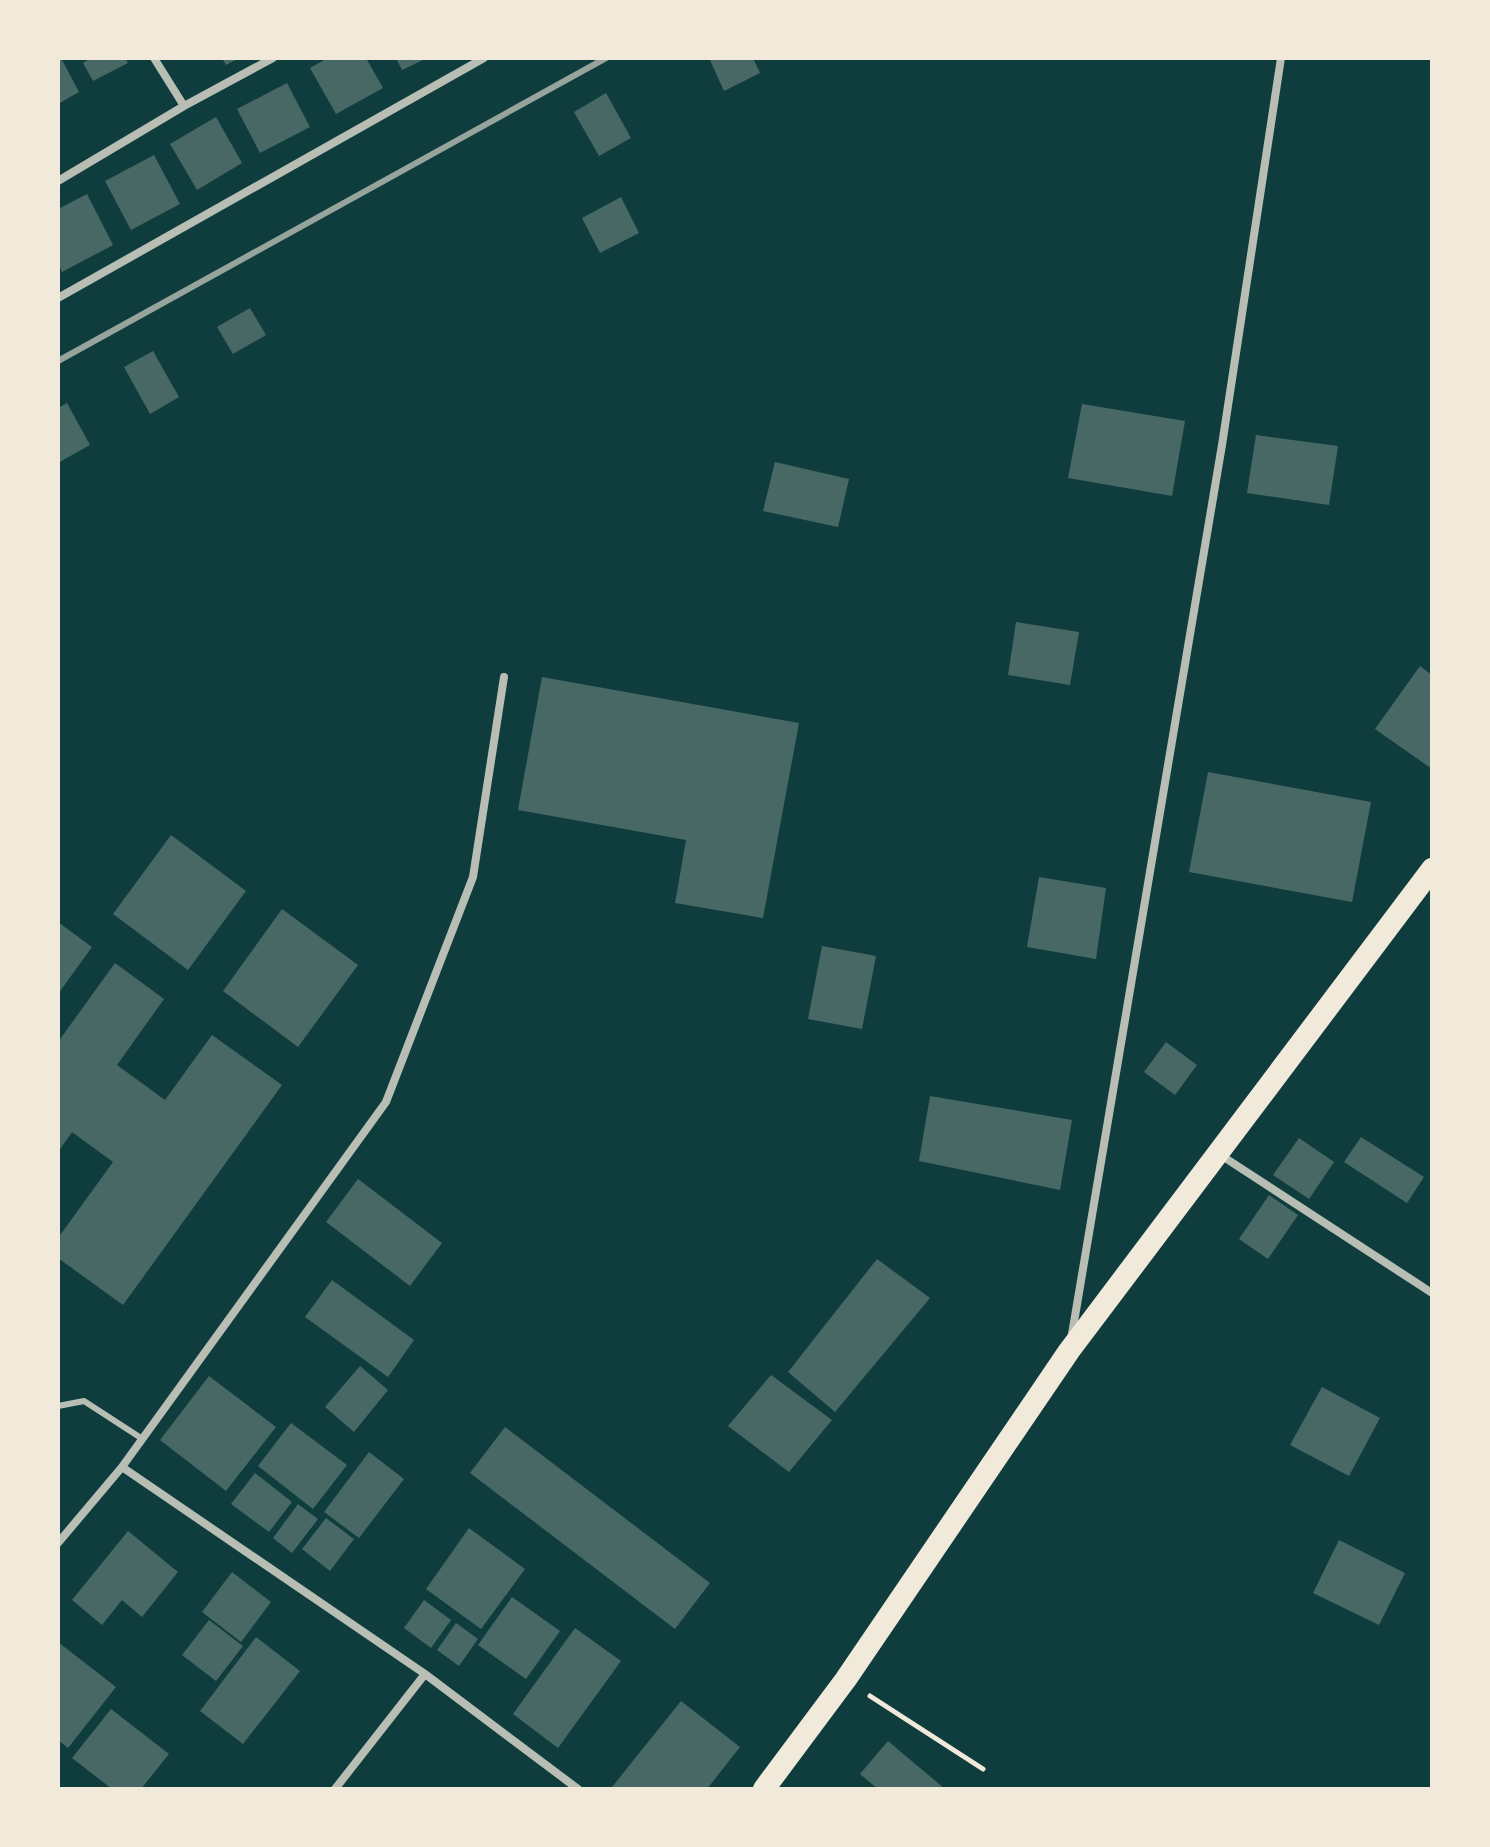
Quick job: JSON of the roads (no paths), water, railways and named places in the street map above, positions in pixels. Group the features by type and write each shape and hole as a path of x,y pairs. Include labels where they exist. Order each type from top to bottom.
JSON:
{"highway":[{"path":"764,1789 846,1679 1069,1351 1432,869"}],"street":[{"path":"154,58 184,106"},
{"path":"59,179 273,58"},
{"path":"58,298 484,58"},
{"path":"1069,1351 1222,445 1281,58"},
{"path":"58,1543 122,1467 386,1102 473,877 504,677"},
{"path":"1218,1154 1432,1293"},
{"path":"122,1467 425,1674 578,1789"},
{"path":"335,1789 425,1674"}],"lane":[{"path":"58,1406 84,1401 141,1438"}],"railway":[{"path":"58,361 606,58"}]}
